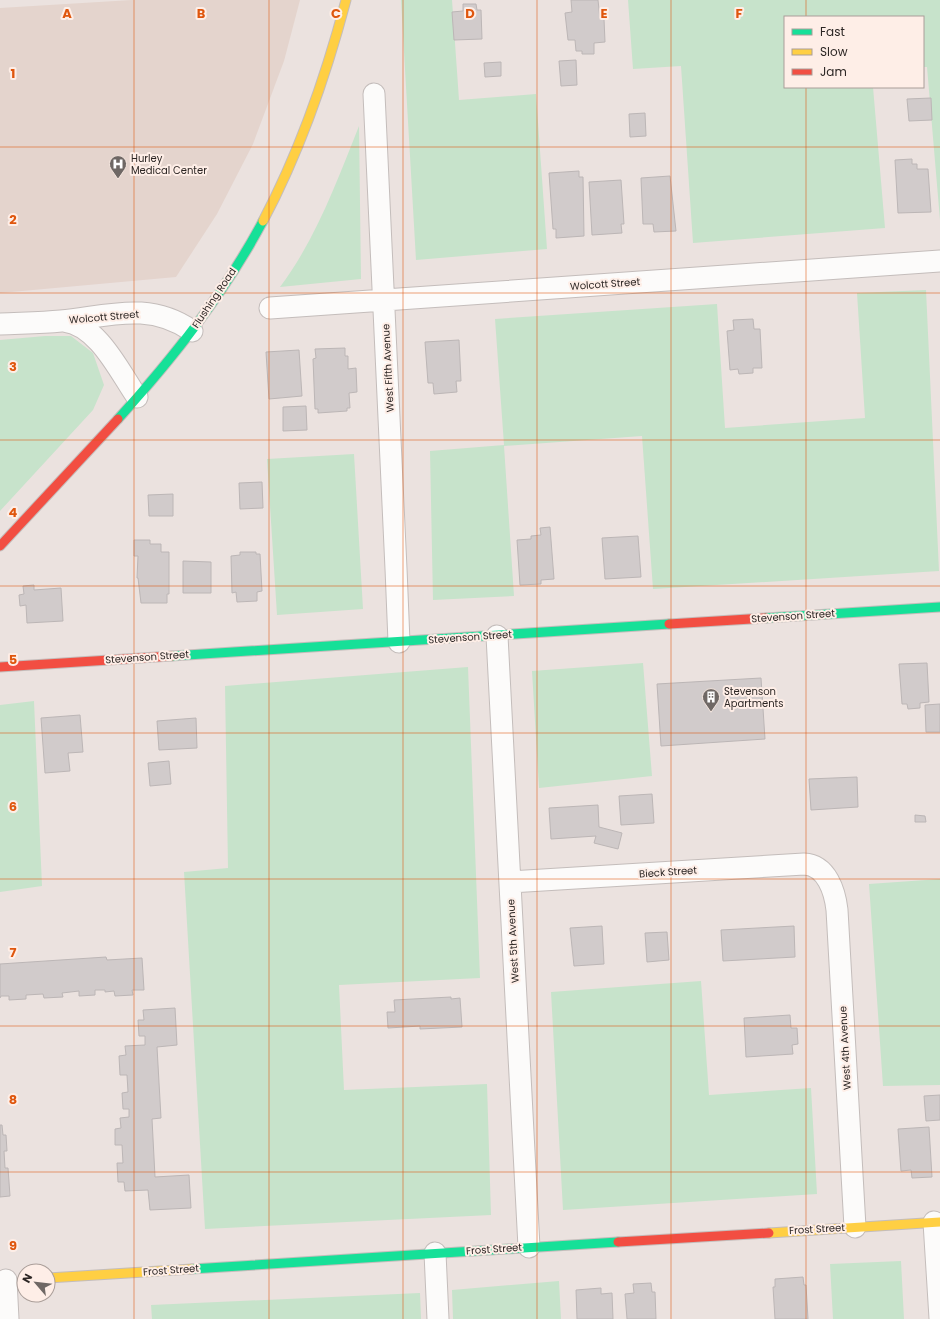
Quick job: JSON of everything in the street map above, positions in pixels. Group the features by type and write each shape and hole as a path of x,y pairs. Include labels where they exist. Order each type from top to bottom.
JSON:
{"street":[{"name":"Flushing Road","path":"0,546 137,397 192,331 220,292 248,246 284,178 328,64 346,0"},
{"name":"West Fifth Avenue","path":"374,94 399,642"},
{"name":"Wolcott Street","path":"270,308 940,261"},
{"name":"Wolcott Street","path":"0,324 60,321 124,313 150,314 170,318 192,331"},
{"name":"Wolcott Street","path":"60,321 77,324 90,332 137,397"},
{"name":"Stevenson Street","path":"0,667 940,607"},
{"name":"West 5th Avenue","path":"496,636 529,1247"},
{"name":"Bieck Street","path":"510,882 804,864 811,865 823,874"},
{"name":"West 4th Avenue","path":"823,874 833,888 837,910 855,1227"},
{"name":"Frost Street","path":"56,1277 937,1222"},
{"path":"937,1222 940,1318"},
{"path":"435,1253 438,1319"},
{"path":"8,1319 10,1280"}],"shaded area":[{"name":"Hurley Medical Center","path":"132,0 300,0 284,61 253,144 217,214 176,277 0,293 0,8"}],"green space":[{"path":"401,0 452,0 459,100 536,94 547,249 416,260"},
{"path":"628,0 940,0 940,220 927,67 924,67 924,16 784,16 784,88 873,88 885,228 693,243 681,66 633,69"},
{"path":"359,126 361,279 280,287 293,269 325,209"},
{"path":"926,290 939,571 653,589 642,436 504,446 514,596 433,600 430,451 504,445 495,319 717,304 725,428 865,418 857,293"},
{"path":"45,336 71,336 93,353 104,385 93,410 0,511 0,340"},
{"path":"354,454 363,609 277,615 267,459"},
{"path":"643,663 652,776 539,788 532,671"},
{"path":"468,667 480,978 339,985 344,1090 487,1084 491,1215 205,1229 184,872 228,868 225,686"},
{"path":"34,701 42,886 0,892 0,705"},
{"path":"940,879 940,1085 883,1086 869,884"},
{"path":"701,981 709,1095 811,1088 817,1194 563,1210 551,992"},
{"path":"901,1261 904,1319 833,1319 830,1264"},
{"path":"559,1281 561,1319 453,1319 452,1290"},
{"path":"420,1293 421,1319 152,1319 151,1305"}],"building":[{"path":"571,0 598,0 600,19 604,19 605,42 594,43 594,54 582,54 582,51 576,51 575,40 568,40 565,13 572,12"},
{"path":"463,4 476,4 477,10 481,10 482,39 454,40 452,12 463,11"},
{"path":"576,60 577,85 561,86 559,61"},
{"path":"501,62 501,76 485,77 484,63"},
{"path":"931,98 932,120 909,121 907,99"},
{"path":"645,113 646,136 630,137 629,114"},
{"path":"912,159 912,164 917,164 917,169 928,169 931,212 898,213 895,160"},
{"path":"579,171 579,177 583,177 584,236 556,238 556,229 553,229 549,173"},
{"path":"670,176 676,231 654,232 653,224 643,224 641,178"},
{"path":"621,180 624,224 621,224 622,233 592,235 589,182"},
{"path":"753,319 754,329 760,329 762,368 753,368 753,373 739,374 738,369 730,370 727,331 734,330 733,320"},
{"path":"459,340 461,381 456,381 457,392 434,394 433,383 428,383 425,342"},
{"path":"345,348 345,356 348,356 348,369 356,368 357,392 349,393 350,408 347,408 347,411 318,413 318,409 315,409 313,359 316,358 315,349"},
{"path":"299,350 302,396 269,399 266,352"},
{"path":"306,406 307,430 283,431 283,407"},
{"path":"262,482 263,508 240,509 239,483"},
{"path":"173,494 173,516 149,516 148,495"},
{"path":"550,527 554,579 541,580 541,584 520,585 517,540 531,539 531,536 541,535 540,528"},
{"path":"638,536 641,577 605,579 602,538"},
{"path":"134,540 150,540 150,544 161,544 161,552 169,552 169,594 167,594 167,603 141,603 137,578 138,556 134,556"},
{"path":"240,552 256,552 256,554 260,554 262,591 257,592 257,601 237,602 236,592 232,593 231,556 240,555"},
{"path":"183,561 211,562 211,593 183,593"},
{"path":"34,585 34,590 61,588 63,621 27,623 26,605 20,606 19,595 24,594 23,586"},
{"path":"927,663 929,702 920,703 920,708 908,709 907,704 902,704 899,664"},
{"name":"Stevenson Apartments","path":"761,678 765,739 661,746 657,684"},
{"path":"940,704 940,732 926,732 925,705"},
{"path":"80,715 83,752 68,753 70,771 45,773 41,718"},
{"path":"196,718 197,748 159,750 157,721"},
{"path":"169,761 171,784 150,786 148,763"},
{"path":"857,777 858,807 811,810 809,779"},
{"path":"652,794 654,823 621,825 619,796"},
{"path":"598,805 599,827 622,833 618,849 594,843 596,836 551,839 549,808"},
{"path":"915,815 925,816 926,822 915,822"},
{"path":"602,926 604,964 574,966 570,928"},
{"path":"794,926 795,957 723,961 721,930"},
{"path":"667,932 669,960 647,962 645,933"},
{"path":"106,957 107,960 142,958 144,990 132,990 133,995 115,996 114,991 105,992 105,990 95,990 95,995 79,996 79,991 62,993 63,997 44,998 43,994 26,995 26,999 9,1000 9,996 1,996 0,998 0,964"},
{"path":"451,997 451,999 460,998 462,1027 420,1029 420,1026 388,1028 387,1012 395,1012 394,1000"},
{"path":"175,1008 177,1045 157,1047 161,1118 152,1119 155,1177 189,1175 191,1208 150,1210 148,1190 125,1191 124,1182 118,1182 117,1163 123,1163 122,1145 115,1145 115,1129 121,1128 120,1118 129,1117 129,1109 123,1109 122,1093 128,1092 127,1075 120,1075 119,1056 126,1055 125,1046 145,1045 145,1036 139,1036 138,1020 144,1020 143,1010"},
{"path":"790,1015 791,1028 797,1028 798,1044 792,1045 793,1054 746,1057 744,1018"},
{"path":"940,1095 940,1120 926,1121 924,1096"},
{"path":"0,1125 2,1125 3,1135 6,1135 7,1151 4,1151 5,1168 8,1168 10,1196 0,1197"},
{"path":"929,1127 932,1177 912,1178 911,1170 901,1171 898,1129"},
{"path":"803,1277 804,1285 806,1285 808,1319 775,1319 773,1287 775,1287 775,1279"},
{"path":"651,1283 652,1292 655,1292 656,1319 627,1319 625,1294 634,1293 633,1284"},
{"path":"601,1288 601,1294 612,1293 613,1319 577,1319 576,1290"}],"traffic: fast":[{"path":"118,419 178,349 214,300 232,274 263,221"},
{"path":"766,618 940,607"},
{"path":"172,656 669,624"},
{"path":"192,1269 618,1242"}],"traffic: slow":[{"path":"263,221 289,168 311,113 330,57 346,0"},
{"path":"769,1233 940,1222"},
{"path":"56,1278 192,1269"}],"traffic: jam":[{"path":"0,546 118,419"},
{"path":"669,624 766,618"},
{"path":"0,667 172,656"},
{"path":"618,1242 769,1233"}],"place":[{"name":"Hurley Medical Center","path":"118,179"},
{"name":"Stevenson Apartments","path":"711,712"}]}
